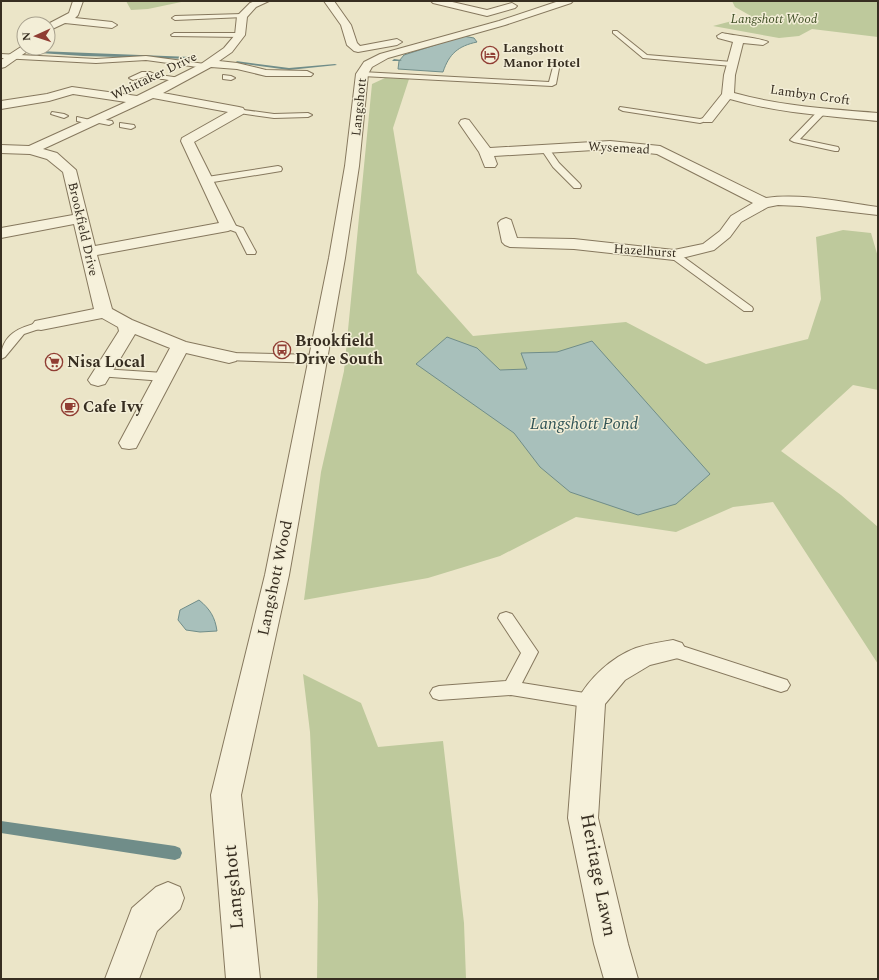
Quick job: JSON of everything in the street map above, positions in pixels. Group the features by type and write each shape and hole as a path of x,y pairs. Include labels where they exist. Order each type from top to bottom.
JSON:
{"street":[{"path":"56,24 73,15 78,1"},
{"path":"240,35 242,16 253,5 264,1"},
{"path":"329,1 346,25 352,45 358,49 418,38 444,28"},
{"path":"436,1 487,13"},
{"name":"Langshott","path":"318,359 346,208 359,118 362,74 365,67 384,56 502,23 568,1"},
{"path":"473,18 521,3"},
{"path":"66,20 112,25"},
{"name":"Whittaker Drive","path":"31,150 88,121 152,94 192,73 207,68 228,50 240,35"},
{"path":"722,36 739,40 763,42"},
{"path":"708,119 722,100 734,97 727,89 739,40"},
{"path":"1,65 14,56"},
{"path":"207,68 237,66 266,73 307,74"},
{"path":"1,105 48,97 72,90 138,100"},
{"path":"152,94 239,111"},
{"name":"Lambyn Croft","path":"734,97 822,112 878,117"},
{"path":"88,252 228,226 187,142 239,111"},
{"name":"Wysemead","path":"465,123 488,158 545,148 610,146 660,150 764,203"},
{"name":"Brookfield Drive","path":"1,149 31,150 52,156 69,170 104,312"},
{"name":"Hazelhurst","path":"506,223 510,242 574,244 674,255 708,247 725,234 736,219 764,203 778,201 800,202 878,211"},
{"path":"1,233 82,218"},
{"path":"41,325 104,312 126,324 180,346 229,357"},
{"path":"100,376 128,331 126,324"},
{"path":"129,443 180,346"},
{"name":"Langshott Wood","path":"226,795 277,575 318,359"},
{"path":"591,701 616,672 644,656 673,650"},
{"name":"Heritage Lawn","path":"591,701 583,818 611,944 621,979"},
{"name":"Langshott","path":"226,795 243,979"},
{"path":"122,979 144,920 168,898"}],"lane":[{"path":"175,18 242,16"},
{"path":"615,32 645,57 732,64"},
{"path":"174,35 240,35"},
{"path":"1,56 96,61 146,58 207,68"},
{"path":"362,74 552,84 557,63"},
{"path":"479,81 483,72"},
{"path":"133,78 142,74 150,74"},
{"path":"164,77 180,80"},
{"path":"623,109 700,121 708,119"},
{"path":"239,111 274,116 308,115"},
{"path":"822,112 794,140 834,150"},
{"path":"55,114 64,116"},
{"path":"88,121 109,123"},
{"path":"545,148 556,165 577,186"},
{"path":"206,180 278,169"},
{"path":"228,226 240,230 251,252"},
{"path":"674,255 748,309"},
{"path":"1,355 20,332 41,325"},
{"path":"229,357 318,359"},
{"path":"100,376 164,376"},
{"path":"506,618 530,652 511,688"},
{"path":"673,650 781,685"},
{"path":"439,693 511,688 591,701"}],"green space":[{"path":"126,1 186,1 148,9 131,10"},
{"name":"Langshott Wood","path":"732,1 878,1 878,37 812,29 799,36 779,38 713,26 751,16 735,7"},
{"path":"385,78 409,79 393,128 417,273 473,336 626,322 706,364 808,339 821,299 816,237 843,230 871,233 878,257 878,390 853,385 781,451 841,495 878,527 878,664 773,502 733,507 676,532 576,517 500,556 428,578 304,600 321,472 344,371 372,84"},
{"path":"303,674 361,703 378,747 443,741 464,923 466,979 317,979 318,901 310,732"}],"water":[{"path":"463,36 474,38 477,42 465,46 455,52 448,60 443,72 398,69 399,61 404,55"},
{"name":"Langshott Pond","path":"447,337 477,348 500,370 527,369 521,353 557,352 592,341 710,474 676,504 638,515 570,492 540,467 514,433 416,364"},
{"path":"199,600 211,614 217,631 200,632 186,630 178,620 180,610"}],"waterway":[{"path":"56,53 191,58"},
{"path":"394,60 400,60"},
{"path":"238,62 289,69 335,65"},
{"path":"1,827 175,853"}],"place":[{"name":"Langshott Manor Hotel","path":"490,55"},
{"name":"Brookfield Drive South","path":"282,350"},
{"name":"Nisa Local","path":"54,362"},
{"name":"Cafe Ivy","path":"70,407"}]}
